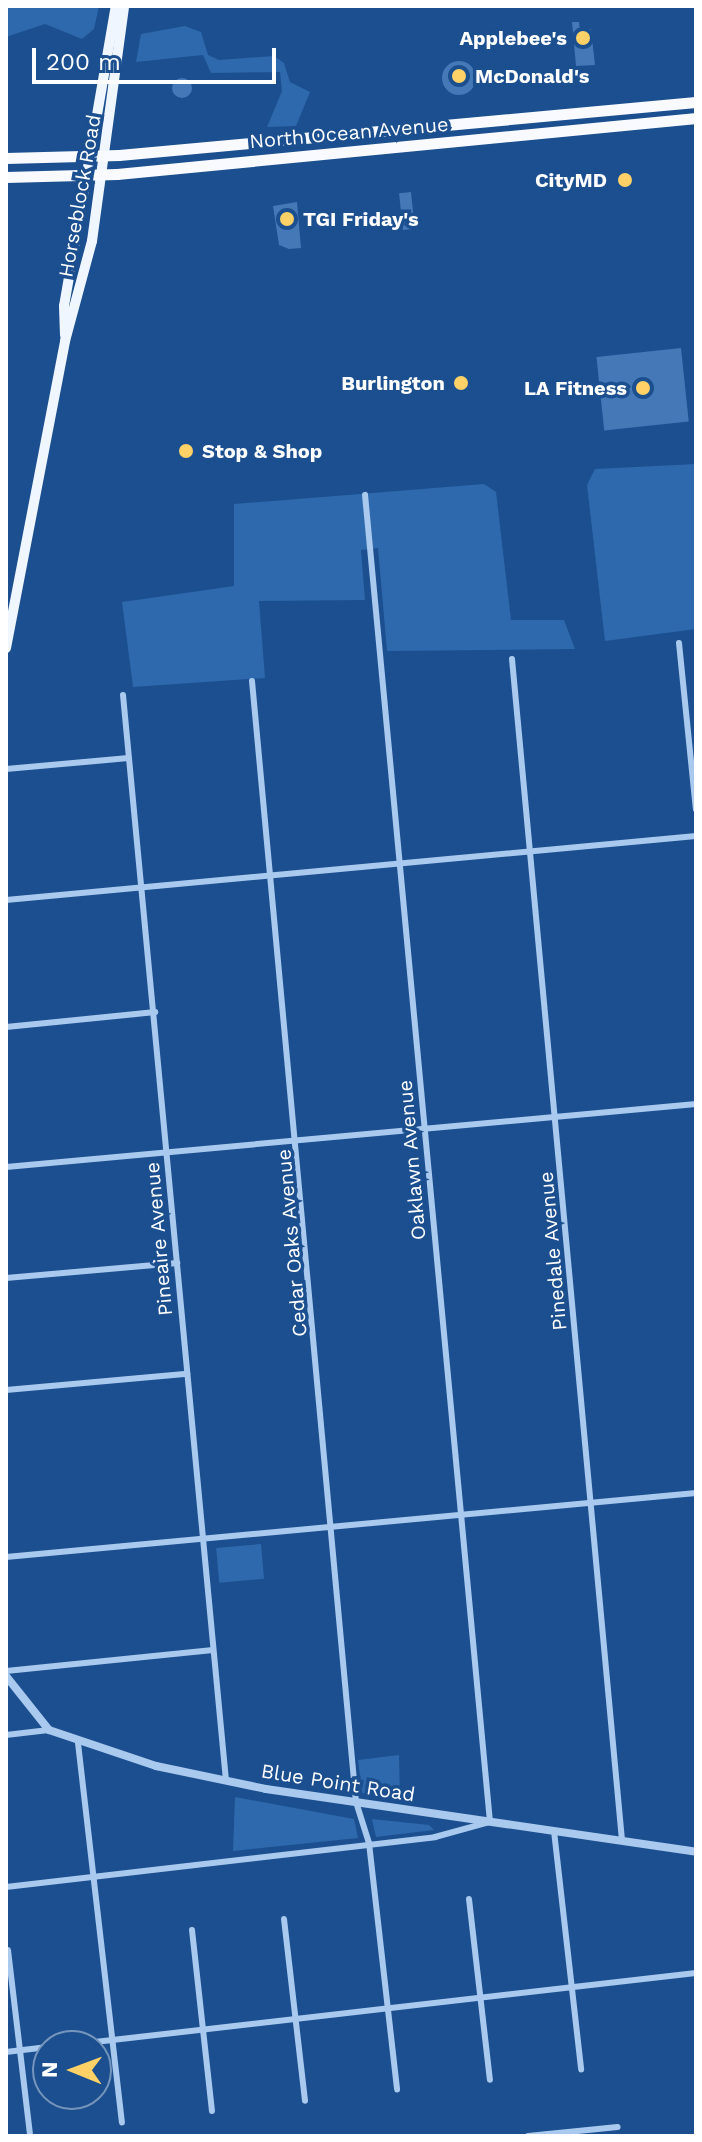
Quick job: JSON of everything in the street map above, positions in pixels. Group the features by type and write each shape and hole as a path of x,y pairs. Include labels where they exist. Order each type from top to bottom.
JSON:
{"highway":[{"name":"North Ocean Avenue","path":"6,158 107,156 696,102"},
{"name":"North Ocean Avenue","path":"6,177 104,175 696,118"}],"main road":[{"name":"Horseblock Road","path":"65,341 64,306 116,6"},
{"name":"Horseblock Road","path":"6,648 65,341 78,308 104,175 124,6"}],"street":[{"name":"Oaklawn Avenue","path":"365,495 490,1822"},
{"path":"679,643 696,809"},
{"name":"Pinedale Avenue","path":"512,659 558,1116 622,1840"},
{"name":"Cedar Oaks Avenue","path":"252,681 299,1141 356,1802 369,1843 397,2089"},
{"name":"Pineaire Avenue","path":"123,695 226,1780"},
{"path":"6,769 129,758"},
{"path":"6,900 696,836"},
{"path":"6,1027 155,1012"},
{"path":"6,1167 696,1104"},
{"path":"6,1278 177,1263"},
{"path":"6,1390 187,1374"},
{"path":"6,1557 696,1493"},
{"path":"6,1673 213,1650"},
{"name":"Blue Point Road","path":"6,1673 49,1730 78,1743 226,1780 696,1852"},
{"path":"6,1735 49,1730"},
{"path":"78,1743 110,2030"},
{"path":"6,1887 435,1837 490,1822"},
{"path":"554,1831 581,2069"},
{"path":"469,1899 490,2080"},
{"path":"284,1919 305,2101"},
{"path":"192,1930 212,2111"},
{"path":"8,1950 30,2134"},
{"path":"112,2041 696,1973"},
{"path":"112,2048 122,2122"},
{"path":"6,2052 32,2049"},
{"path":"528,2136 618,2127"}],"shaded area":[{"path":"6,6 99,6 94,29 82,39 45,24 6,37"},
{"path":"185,26 201,32 208,55 219,60 274,56 284,63 290,82 310,92 296,126 267,127 282,91 280,72 211,73 203,55 136,62 141,34"},
{"path":"696,464 696,629 605,641 587,485 595,469"},
{"path":"484,484 496,492 511,620 564,620 575,649 387,651 378,548 361,550 365,600 259,601 265,678 133,687 122,602 234,586 234,504"},
{"path":"261,1544 264,1579 219,1583 216,1548"},
{"path":"399,1755 400,1800 362,1793 358,1760"},
{"path":"235,1797 354,1819 358,1838 233,1851"},
{"path":"372,1819 429,1825 434,1830 376,1837"}],"building":[{"name":"Applebee's","path":"572,22 579,22 580,30 591,29 595,65 576,66"},
{"name":"McDonald's","path":"459,61 471,66 476,78 471,90 459,95 447,90 442,78 447,66"},
{"path":"182,78 189,81 192,88 189,95 182,98 175,95 172,88 175,81"},
{"path":"411,192 415,229 403,230 399,193"},
{"name":"TGI Friday's","path":"297,202 301,248 289,249 279,245 273,206"},
{"name":"LA Fitness","path":"681,348 689,422 604,430 596,357"}],"place":[{"name":"Applebee's","path":"583,38"},
{"name":"McDonald's","path":"459,76"},
{"name":"CityMD","path":"625,180"},
{"name":"TGI Friday's","path":"287,219"},
{"name":"Burlington","path":"461,383"},
{"name":"LA Fitness","path":"643,388"},
{"name":"Stop & Shop","path":"186,451"}]}
